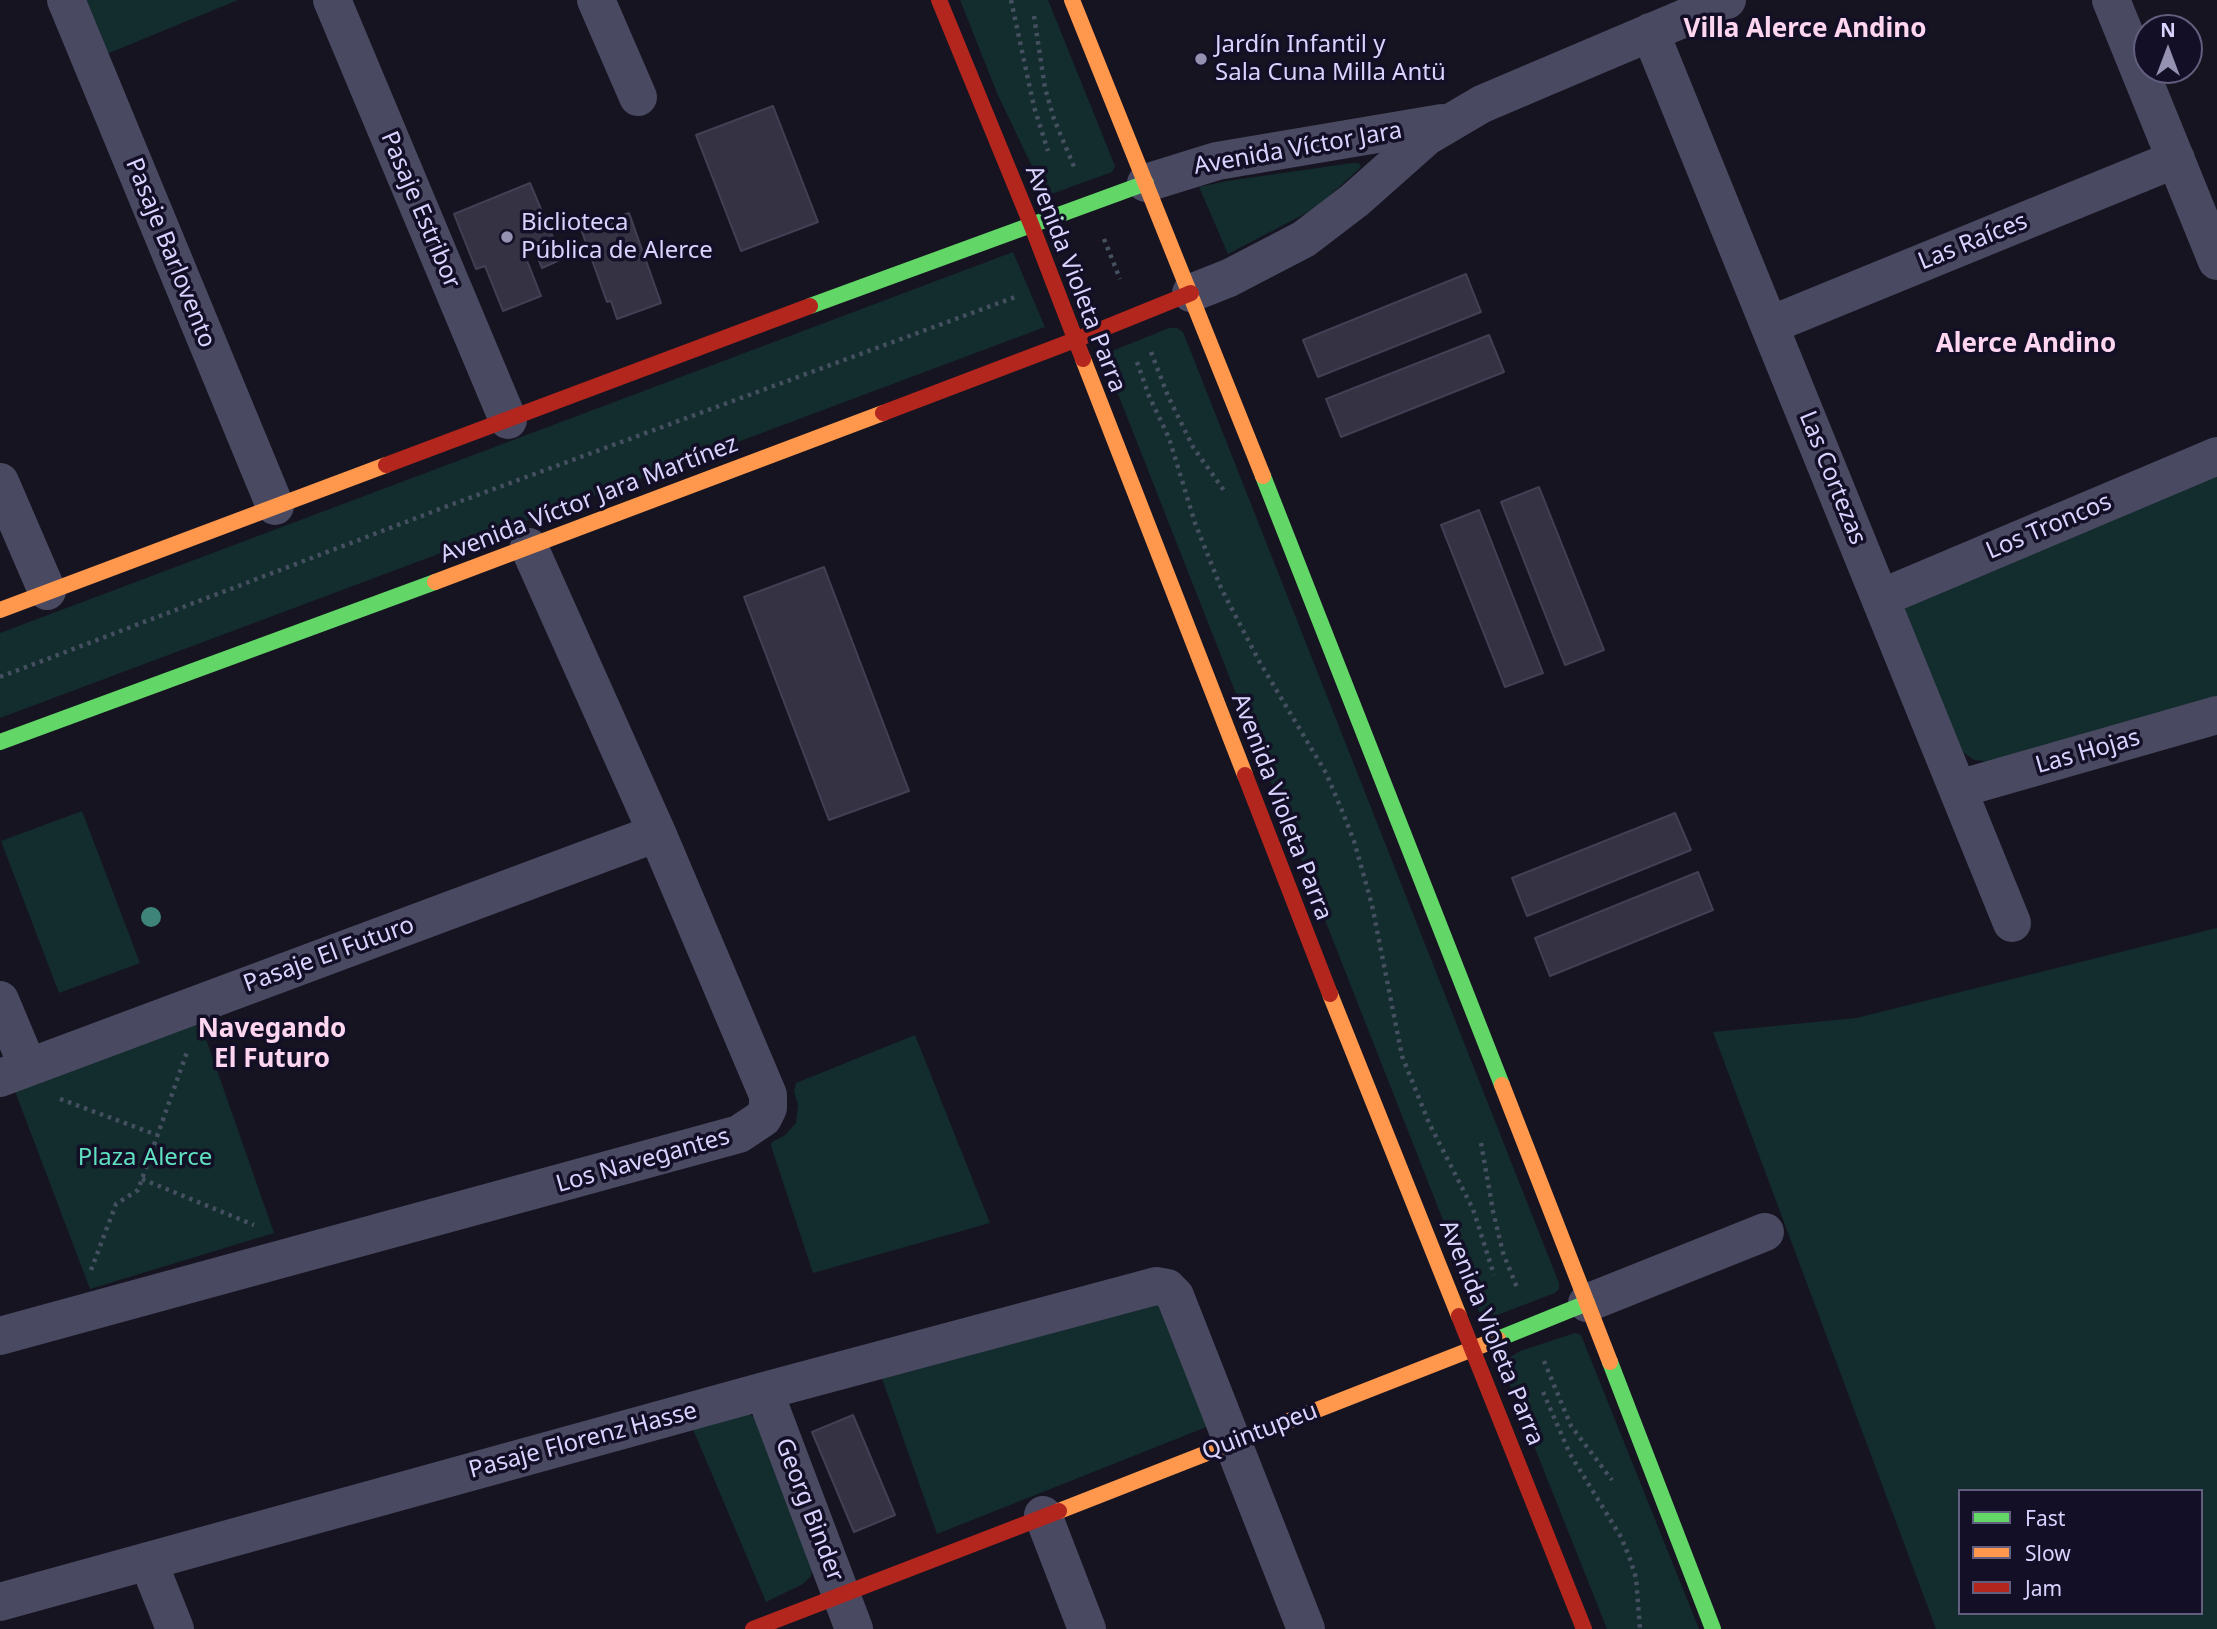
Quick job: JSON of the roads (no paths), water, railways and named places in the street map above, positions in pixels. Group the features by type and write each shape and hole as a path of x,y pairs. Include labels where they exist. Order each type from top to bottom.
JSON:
{"main road":[{"name":"Avenida Violeta Parra","path":"939,0 1031,224 1319,967 1584,1629"},
{"path":"1072,0 1191,293 1713,1629"},
{"path":"0,610 1146,183"},
{"name":"Avenida Víctor Jara Martínez","path":"0,742 529,547 1191,293"},
{"name":"Quintupeu","path":"753,1629 847,1612 1043,1515 1232,1444 1587,1303"}],"street":[{"name":"Pasaje Barlovento","path":"66,0 275,506"},
{"name":"Pasaje Estribor","path":"332,0 508,420"},
{"path":"596,0 638,97"},
{"name":"Avenida Víctor Jara","path":"1191,293 1262,262 1319,228 1438,129 1482,104 1727,0"},
{"path":"2111,0 2217,261"},
{"name":"Las Cortezas","path":"1650,32 2012,923"},
{"name":"Avenida Víctor Jara","path":"1146,183 1217,161 1438,129"},
{"name":"Las Raíces","path":"1770,326 2176,159"},
{"name":"Los Troncos","path":"1881,598 2217,456"},
{"path":"0,482 47,592"},
{"name":"Los Navegantes","path":"0,1336 739,1135 763,1118 768,1108 768,1095 657,833 529,547"},
{"name":"Las Hojas","path":"1958,789 2217,715"},
{"name":"Pasaje El Futuro","path":"9,1074 657,833"},
{"path":"0,1000 9,1074"},
{"name":"Quintupeu","path":"1587,1303 1765,1232"},
{"name":"Pasaje Florenz Hasse","path":"0,1602 1156,1286 1167,1287 1175,1296 1232,1444"},
{"name":"Georg Binder","path":"764,1391 847,1612"},
{"path":"1232,1444 1306,1629"},
{"path":"1043,1515 1087,1629"},
{"path":"148,1561 175,1629"}],"place":[{"name":"Jardín Infantil y Sala Cuna Milla Antü","path":"1201,59"},
{"name":"Biclioteca Pública de Alerce","path":"507,237"}],"district":[{"name":"Villa Alerce Andino","path":"1805,30"},
{"name":"Alerce Andino","path":"2026,345"},
{"name":"Navegando El Futuro","path":"272,1045"}],"park label":[{"name":"Plaza Alerce","path":"145,1158"}]}
